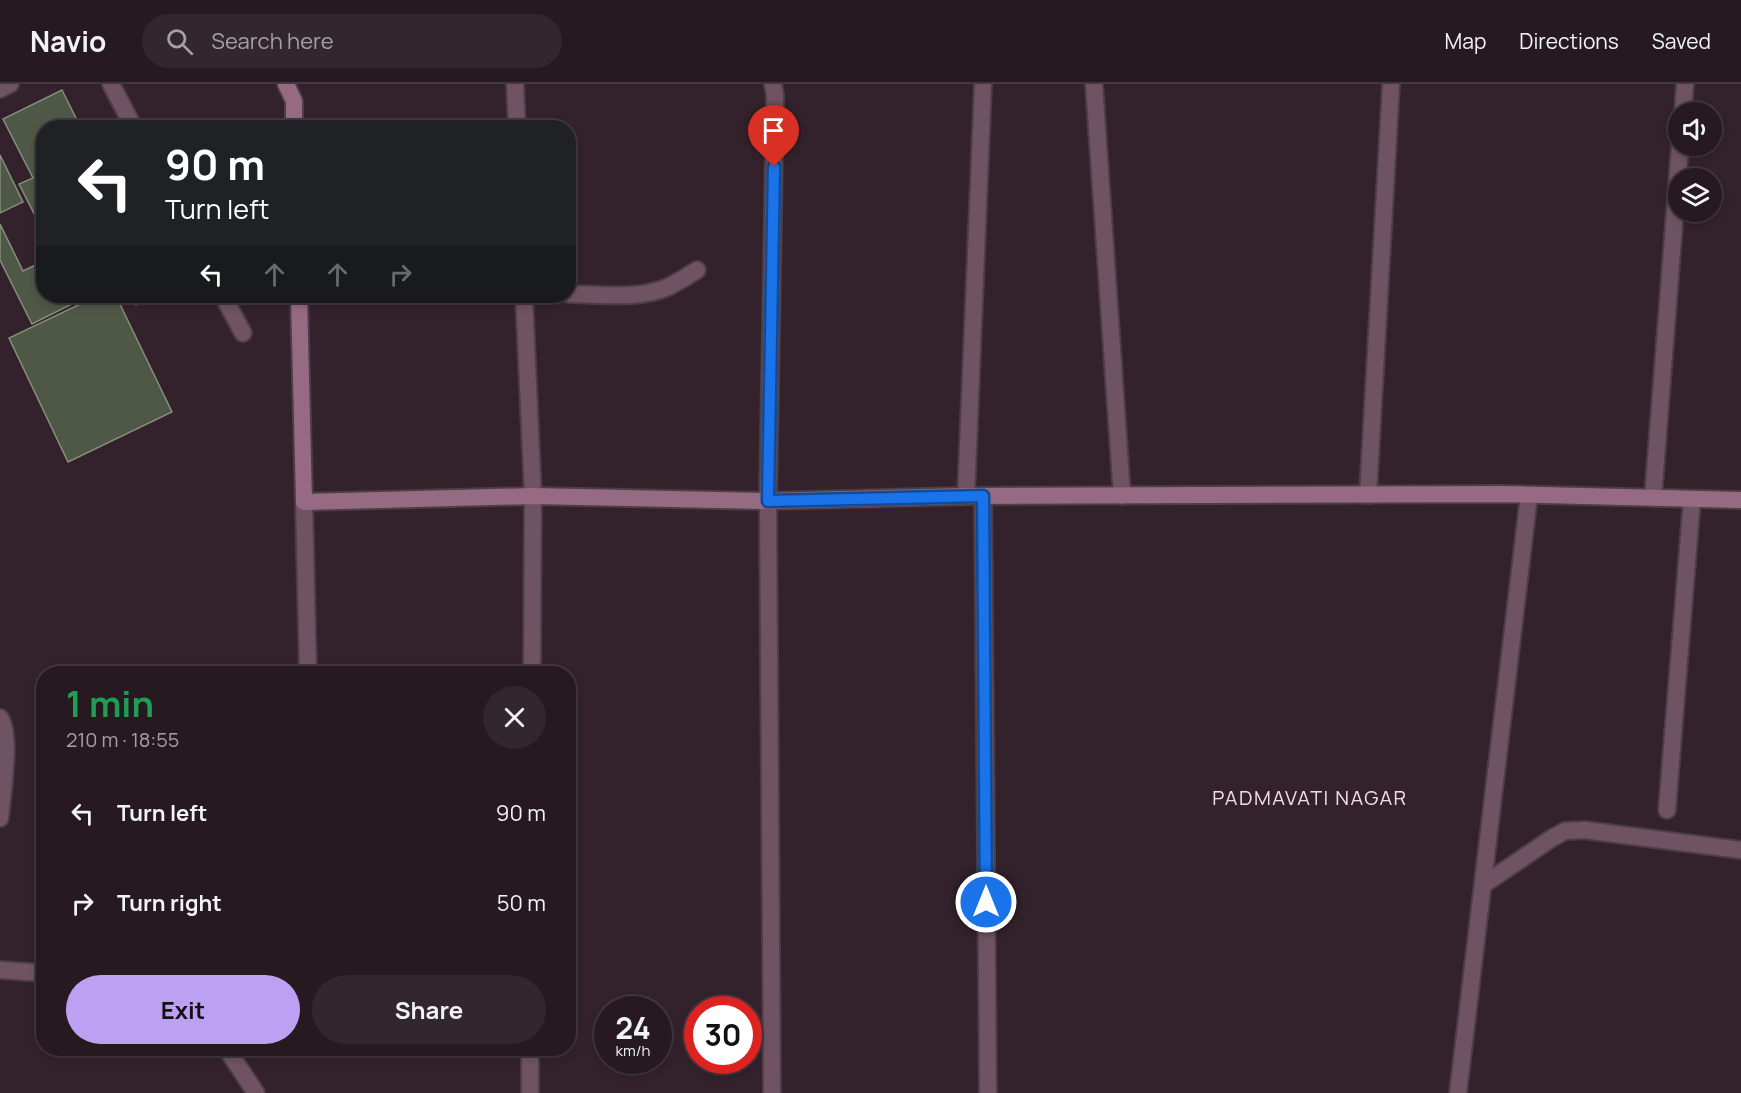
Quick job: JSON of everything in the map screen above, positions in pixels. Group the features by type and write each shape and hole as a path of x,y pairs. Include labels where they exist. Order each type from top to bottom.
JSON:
{"main road":[{"path":"286,84 294,101 294,120"},
{"path":"298,303 304,502 533,496 768,501 966,496 1529,495 1741,500"}],"street":[{"path":"0,89 10,84"},
{"path":"111,84 130,120"},
{"path":"515,84 517,120"},
{"path":"772,1093 768,501 775,107 773,84"},
{"path":"966,496 983,84"},
{"path":"1094,84 1122,496"},
{"path":"1368,495 1391,84"},
{"path":"1684,102 1685,84"},
{"path":"1653,498 1679,156"},
{"path":"576,294 652,292 668,287 697,270"},
{"path":"227,303 243,333"},
{"path":"524,303 533,496 532,666"},
{"path":"1458,1093 1529,495"},
{"path":"983,496 988,1093"},
{"path":"1667,810 1692,499"},
{"path":"304,502 308,666"},
{"path":"0,718 3,721 6,741 0,818"},
{"path":"1483,885 1565,831 1584,830 1741,850"},
{"path":"0,970 36,972"},
{"path":"231,1056 256,1093"},
{"path":"530,1056 530,1093"}],"building":[{"path":"62,90 77,120 36,120 36,217 19,184 33,178 3,119"},
{"path":"0,155 23,202 0,213"},
{"path":"0,224 23,271 36,265 36,303 74,303 32,324 0,260"},
{"path":"82,303 119,303 172,412 68,462 9,338"}],"district":[{"name":"PADMAVATI NAGAR","path":"1310,797"}],"route":[{"path":"774,167 768,501 983,496 986,902"}]}
